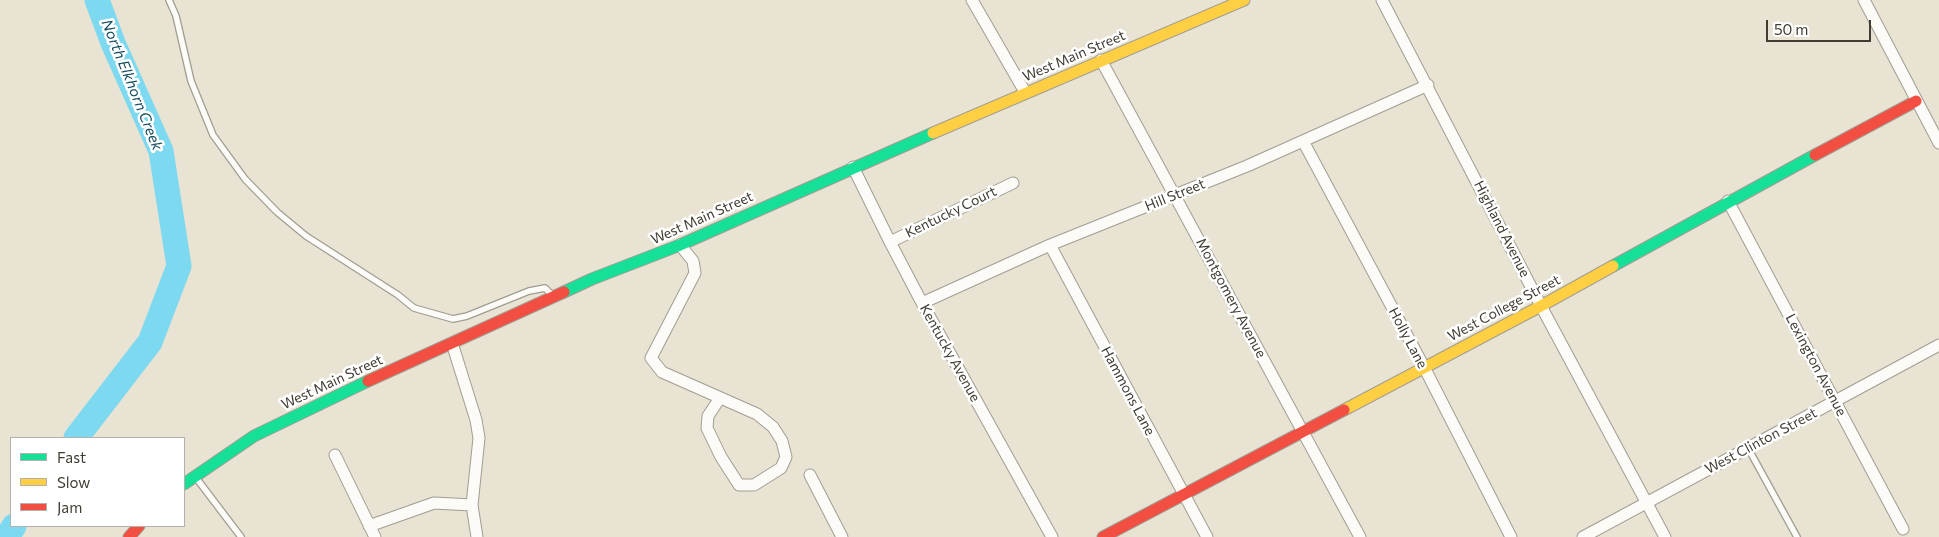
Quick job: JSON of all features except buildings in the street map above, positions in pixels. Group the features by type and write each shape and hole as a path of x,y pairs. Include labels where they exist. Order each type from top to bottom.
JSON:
{"main road":[{"name":"West Main Street","path":"185,483 254,436 452,342 592,279 680,245 853,166 1244,0"},
{"name":"West College Street","path":"1104,537 1541,306 1728,201 1916,101"},
{"path":"129,537 138,527"}],"street":[{"path":"972,0 1025,92"},
{"name":"Highland Avenue","path":"1382,0 1428,85 1541,306 1665,537"},
{"path":"1864,0 1939,143"},
{"name":"Montgomery Avenue","path":"1102,60 1360,537"},
{"name":"Hill Street","path":"922,303 1050,246 1174,194 1247,166 1428,85"},
{"name":"Holly Lane","path":"1303,141 1424,368 1511,537"},
{"name":"Kentucky Avenue","path":"853,166 922,303 1052,537"},
{"name":"Kentucky Court","path":"890,242 1013,183"},
{"name":"Lexington Avenue","path":"1728,201 1903,530"},
{"path":"680,245 693,261 695,273 652,358 662,372 757,414 773,427 782,441 786,456 782,468 754,485 739,485 721,457 707,428 708,416 720,398"},
{"name":"Hammons Lane","path":"1050,246 1207,537"},
{"path":"452,342 476,420 479,438 472,505 477,537"},
{"name":"West Clinton Street","path":"1583,537 1939,345"},
{"path":"335,455 375,537"},
{"path":"810,475 842,537"},
{"path":"369,526 434,503 472,505"}],"lane":[{"path":"169,0 176,16 191,81 214,136 245,179 277,212 306,236 398,294 414,308 452,319 467,316 529,291 545,288 554,297"},
{"path":"1748,448 1797,537"},
{"path":"195,475 241,537"}],"waterway":[{"name":"North Elkhorn Creek","path":"77,437 150,342 179,266 161,151 113,43 97,0"},
{"name":"North Elkhorn Creek","path":"7,537 13,527"}],"traffic: fast":[{"path":"564,292 592,279 680,245 933,133"},
{"path":"1613,266 1815,155"},
{"path":"185,483 254,436 368,381"}],"traffic: slow":[{"path":"933,133 1244,0"},
{"path":"1344,410 1613,266"}],"traffic: jam":[{"path":"1815,155 1916,101"},
{"path":"368,381 564,292"},
{"path":"1103,537 1344,410"},
{"path":"129,537 138,527"}]}
